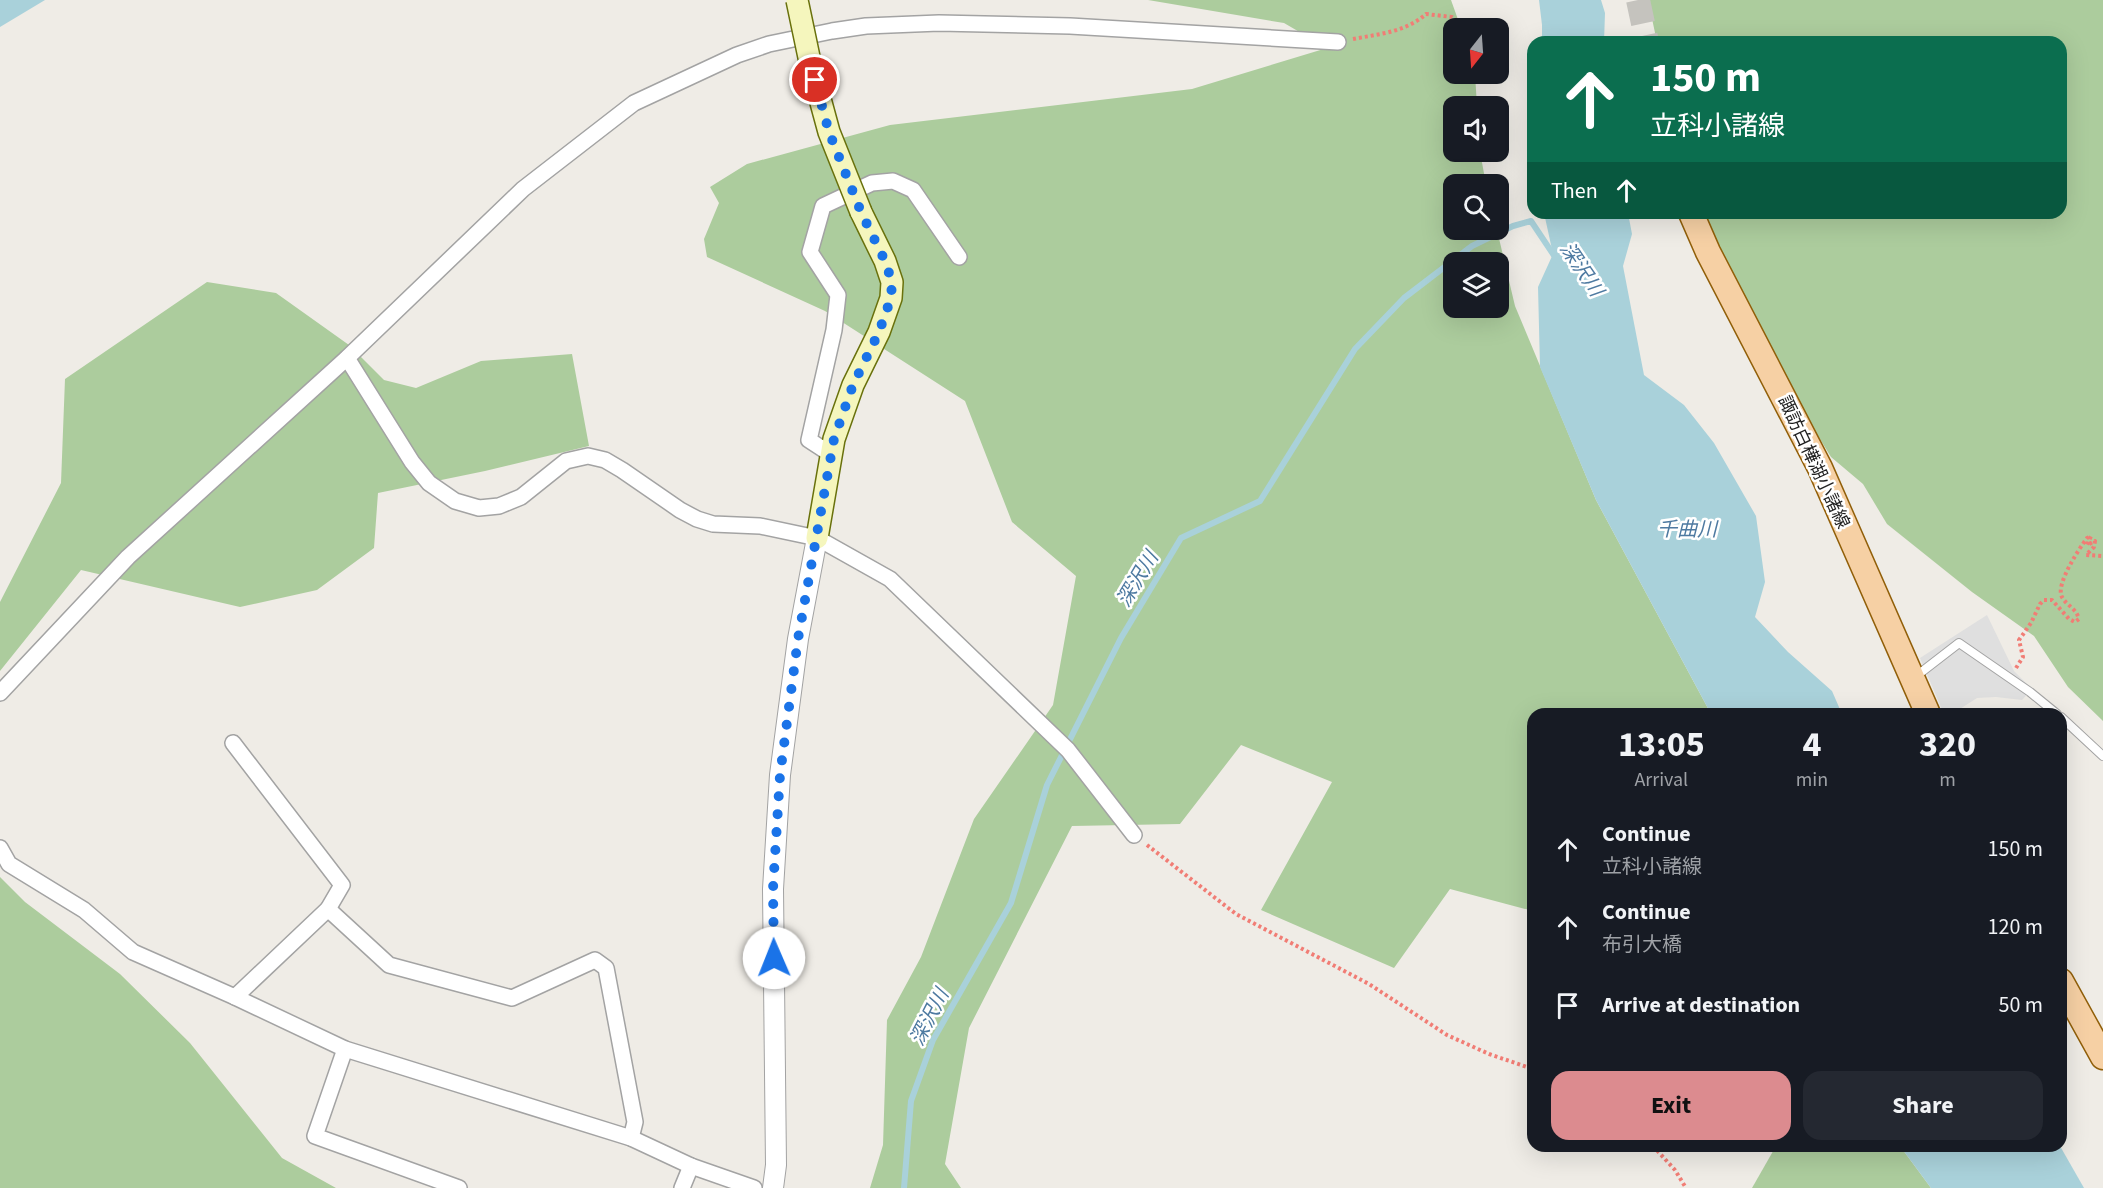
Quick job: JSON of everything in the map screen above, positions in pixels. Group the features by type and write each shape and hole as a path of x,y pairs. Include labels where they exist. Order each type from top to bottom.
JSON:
{"main road":[{"path":"797,0 810,62 829,132 892,282 891,298 879,332 853,385 834,439 817,538"},
{"name":"諏訪白樺湖小諸線","path":"1694,219 1708,252 1820,468 1926,708"},
{"path":"2067,992 2103,1057"}],"street":[{"path":"0,693 128,557 347,358 523,189 633,103 737,56 769,45 866,26 939,22 1070,26 1338,42"},
{"path":"832,455 809,440 834,330 838,295 810,252 823,206 872,183 893,181 913,190 959,257"},
{"path":"347,358 412,462 429,483 455,501 479,508 499,506 521,497 566,461 588,456 605,460 697,519 713,524 760,526 817,538 890,579 1068,750 1134,835"},
{"path":"773,1188 776,1166 773,889 780,775 798,639 817,538"},
{"path":"233,743 342,885 328,909 235,997"},
{"path":"0,848 9,864 84,910 133,952 345,1049 632,1138 691,1166 754,1188"},
{"path":"328,909 389,965 512,998 595,960 606,968 635,1122 632,1138"},
{"path":"345,1049 315,1136 459,1188"},
{"path":"682,1188 691,1166"}],"lane":[{"path":"1913,678 1959,643 2050,708"},
{"path":"2067,723 2103,756"}],"path":[{"path":"1338,42 1400,30 1419,21 1426,14 1453,18"},
{"path":"2014,672 2023,657 2019,639 2044,600 2052,600 2069,619 2075,622 2079,619 2077,612 2062,597 2060,587 2087,538 2091,536 2087,545 2095,541 2094,547 2086,555 2103,556"},
{"path":"1134,835 1236,914 1369,984 1447,1035 1489,1054 1527,1067"},
{"path":"1658,1152 1675,1170 1686,1188"}],"green space":[{"path":"1148,0 1451,0 1457,18 1443,18 1443,84 1476,84 1476,96 1443,96 1443,162 1482,162 1484,174 1443,174 1443,240 1499,240 1502,252 1443,252 1443,318 1509,318 1509,281 1515,306 1596,500 1708,708 1527,708 1527,909 1450,889 1394,968 1261,910 1332,782 1241,745 1180,824 1072,826 969,1028 945,1164 961,1188 870,1188 883,1145 887,1020 921,957 974,819 1053,705 1076,576 1012,522 965,401 825,311 707,257 704,239 719,203 710,187 747,164 890,125 1192,89 1327,48 1284,23"},
{"path":"1648,0 2103,0 2103,721 2068,687 2034,636 1972,592 1887,524 1863,484 1831,457 1771,359 1715,249 1707,219 2067,219 2067,36 1656,36"},
{"path":"207,282 276,293 349,345 384,380 416,388 481,361 572,354 589,446 378,493 374,548 317,590 240,607 81,570 0,671 0,602 61,483 65,379"},
{"path":"0,877 25,902 120,974 190,1043 282,1158 336,1188 0,1188"},
{"path":"1773,1152 1904,1152 1931,1188 1752,1188"}],"shaded area":[{"path":"1987,615 2014,671 2032,689 2022,700 1996,697 1977,698 1961,708 1941,708 1920,658"}],"water":[{"path":"0,0 45,0 0,27"},
{"path":"1539,0 1601,0 1605,13 1604,36 1542,36"},
{"name":"千曲川","path":"1545,219 1629,219 1632,234 1623,266 1644,375 1684,405 1714,443 1756,516 1765,582 1755,617 1788,652 1832,691 1839,708 1708,708 1596,500 1540,367 1538,287 1553,254"},
{"path":"1904,1152 2063,1152 2084,1188 1931,1188"}],"waterway":[{"name":"深沢川","path":"904,1188 911,1101 933,1040 1011,903 1047,785 1121,638 1181,538 1260,501 1355,349 1404,298 1472,246 1513,226 1531,221 1557,260"}],"tunnel":[{"path":"1638,0 1646,36"}],"route":[{"path":"774,958 773,889 780,775 798,639 834,439 853,385 879,332 891,298 892,282 829,132 815,80"}]}
